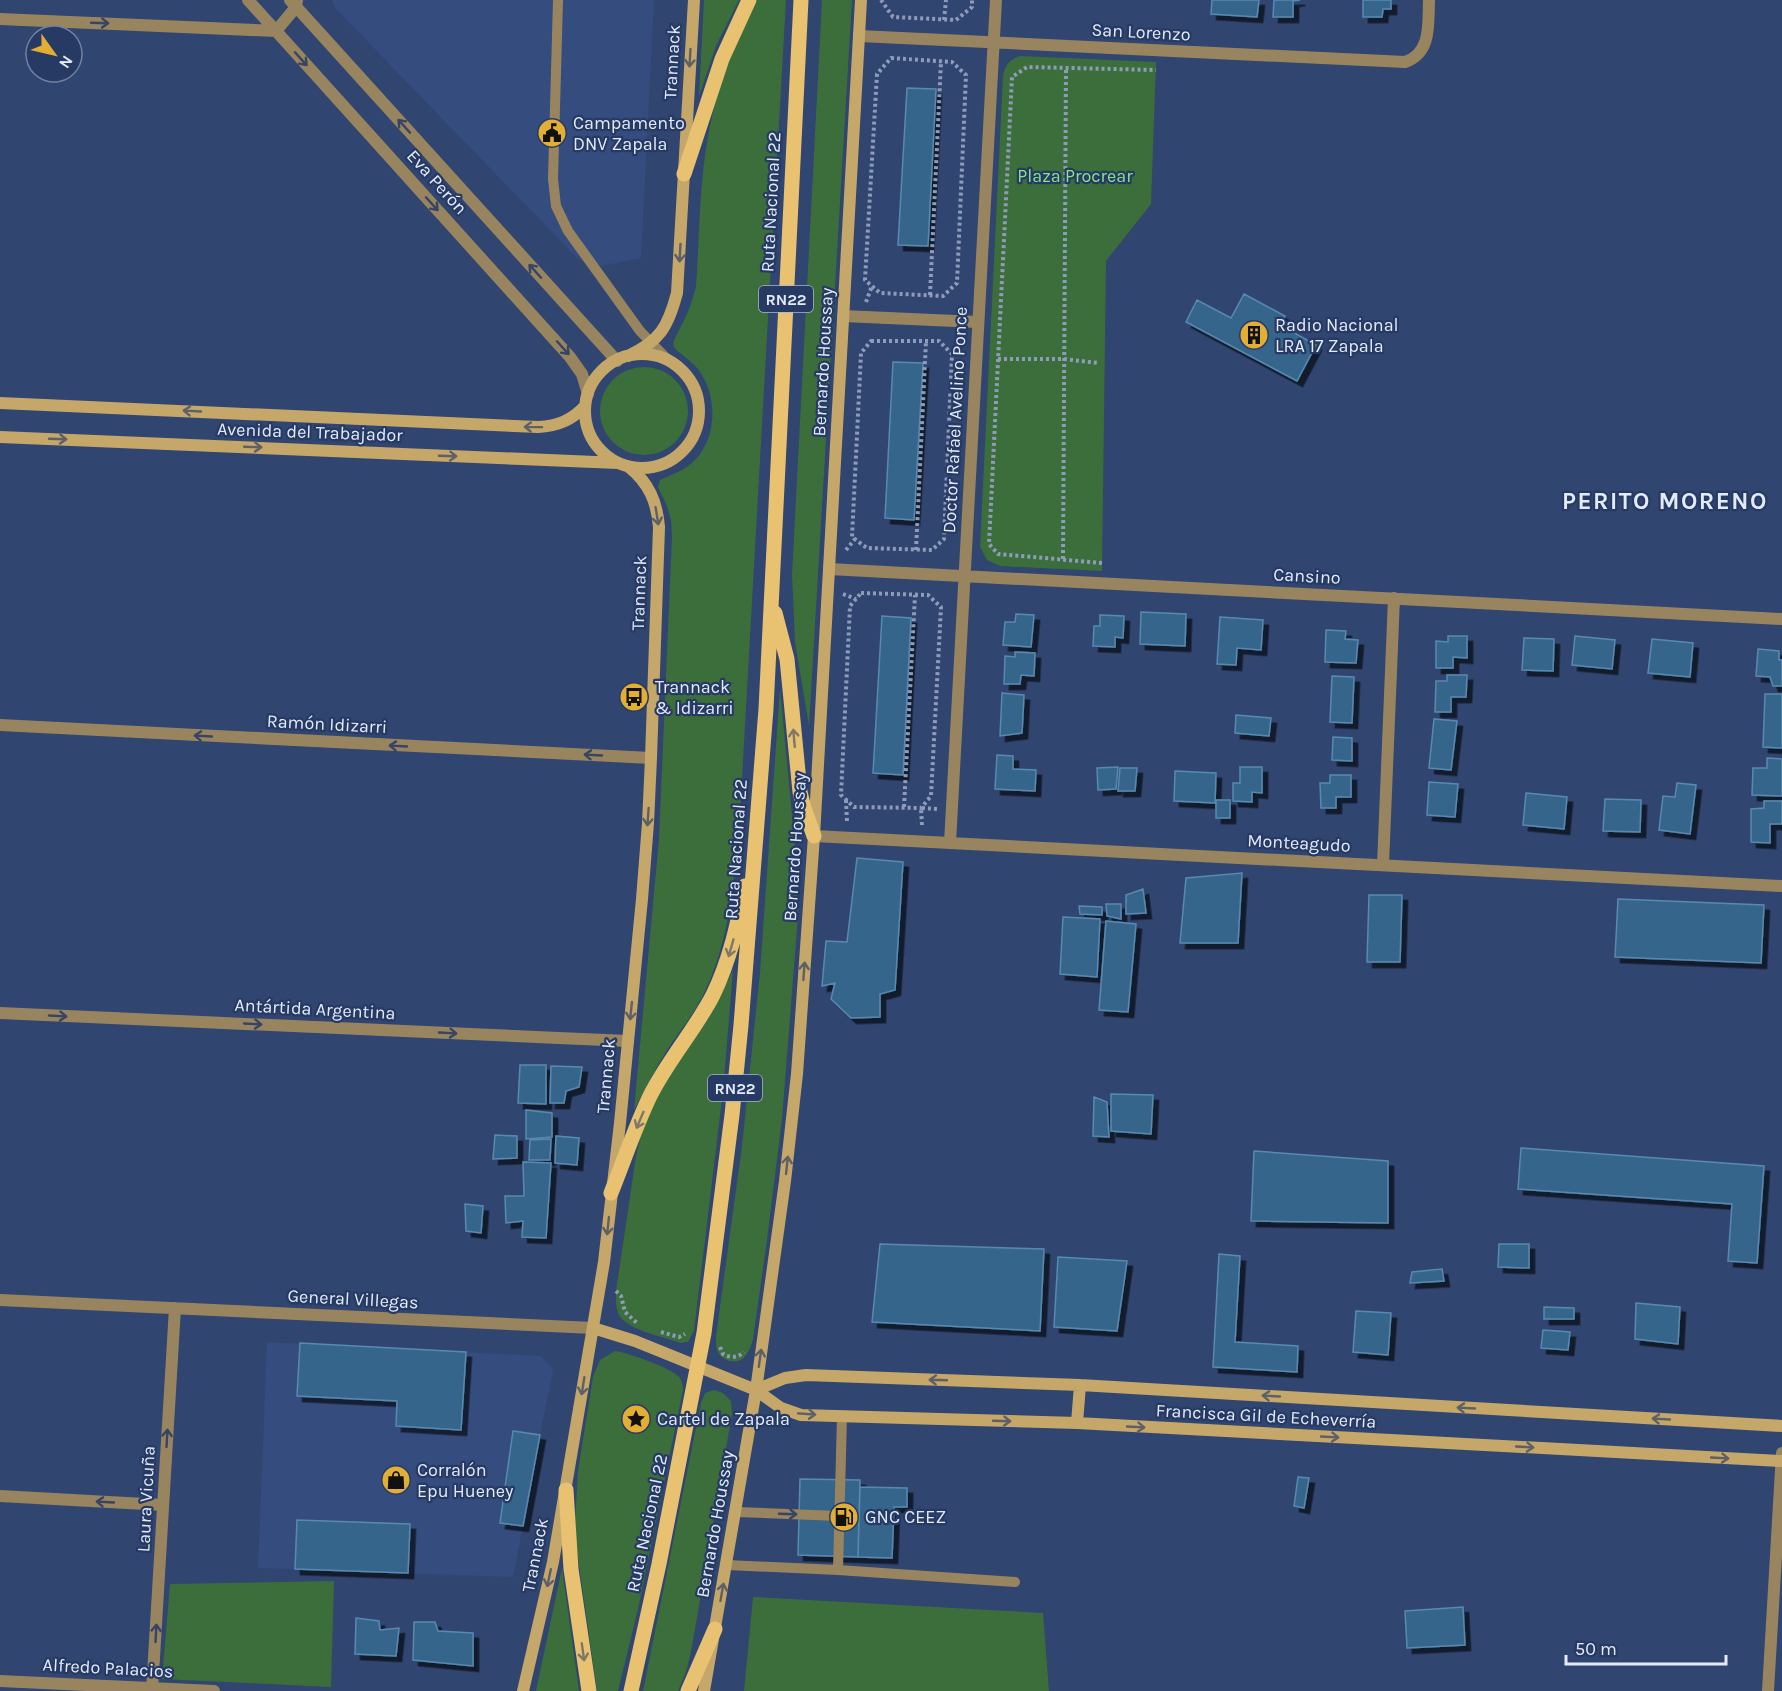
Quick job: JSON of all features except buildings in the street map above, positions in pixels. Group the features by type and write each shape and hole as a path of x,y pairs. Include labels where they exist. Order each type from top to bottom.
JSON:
{"main road":[{"path":"684,174 722,59 749,0"},
{"name":"Ruta Nacional 22","path":"631,1691 705,1333 732,1115 766,709 801,0"},
{"path":"770,598 787,659 800,792 814,836"},
{"path":"611,1193 651,1094 702,1015 725,967 739,916 759,809"},
{"path":"566,1490 571,1569 588,1691"},
{"path":"688,1691 716,1629"}],"street":[{"name":"Eva Perón","path":"248,0 570,357 582,374 587,400"},
{"name":"Trannack","path":"524,1691 553,1562 604,1262 642,899 651,758 658,514 651,491 645,482 624,465 606,456 596,446 586,420 587,400 592,384 607,366 652,343 667,322 677,293 694,0"},
{"name":"Bernardo Houssay","path":"704,1691 756,1390 785,1181 797,1074 814,836 861,0"},
{"name":"Doctor Rafael Avelino Ponce","path":"950,843 996,0"},
{"name":"San Lorenzo","path":"859,36 1405,62 1418,55 1426,40 1430,0"},
{"name":"Eva Perón","path":"294,2 622,359"},
{"path":"0,19 276,30 294,2"},
{"path":"843,316 978,322"},
{"path":"622,359 639,355 655,356 670,362 683,372 692,384 698,400 699,416 695,432 687,446 675,457 661,465 645,468 624,465"},
{"name":"Avenida del Trabajador","path":"0,403 538,427 561,424 587,400"},
{"name":"Avenida del Trabajador","path":"0,437 624,465"},
{"name":"Cansino","path":"829,569 1782,619"},
{"path":"1383,865 1394,598"},
{"name":"Ramón Idizarri","path":"0,725 651,758"},
{"name":"Monteagudo","path":"814,836 1782,886"},
{"name":"Antártida Argentina","path":"0,1013 628,1041"},
{"name":"General Villegas","path":"0,1300 593,1328 635,1341 698,1366"},
{"name":"Laura Vicuña","path":"153,1690 175,1308"},
{"name":"Francisca Gil de Echeverría","path":"698,1366 756,1390 772,1403 792,1413 1077,1423 1782,1461"},
{"name":"Francisca Gil de Echeverría","path":"756,1390 785,1378 806,1375 1080,1385 1782,1426"},
{"path":"1077,1423 1080,1385"},
{"path":"1768,1691 1782,1453"},
{"path":"0,1496 163,1505"},
{"name":"Alfredo Palacios","path":"0,1681 153,1690 214,1691"}],"lane":[{"path":"558,0 553,179 556,206 573,239 640,331 670,362"},
{"path":"838,1570 842,1416"},
{"path":"736,1512 839,1516"},
{"path":"727,1565 1015,1582"}],"path":[{"path":"881,0 893,17 944,20 956,20 972,7 972,0"},
{"path":"944,20 945,0"},
{"path":"880,11 887,9"},
{"path":"967,11 975,11"},
{"path":"891,58 941,62 952,62 966,75 957,283 943,296 880,293 865,280 877,74 891,58"},
{"path":"961,70 962,60"},
{"path":"930,295 941,62"},
{"path":"1020,64 1021,71"},
{"path":"1102,563 998,554 989,544 1012,77 1027,67 1156,70"},
{"path":"1063,559 1066,68"},
{"path":"966,75 972,74"},
{"path":"865,290 872,286"},
{"path":"865,305 872,286"},
{"path":"950,289 960,288"},
{"path":"948,300 950,289"},
{"path":"871,341 926,341 939,341 952,354 944,539 932,550 867,548 852,537 861,353 871,341"},
{"path":"916,550 926,341"},
{"path":"948,350 956,350"},
{"path":"998,359 1064,359 1098,363"},
{"path":"857,541 858,549"},
{"path":"845,552 857,541"},
{"path":"993,564 998,554"},
{"path":"841,593 856,599"},
{"path":"841,795 850,606 861,593 928,595 941,607 931,796 921,808 922,826"},
{"path":"904,807 915,595"},
{"path":"936,603 948,600"},
{"path":"835,795 841,795 854,807 938,809"},
{"path":"846,799 847,823"},
{"path":"616,1291 621,1296 625,1312 638,1324"},
{"path":"657,1330 679,1337 691,1330"},
{"path":"720,1340 721,1351 726,1356 740,1356 746,1348"}],"shaded area":[{"name":"Campamento DNV Zapala","path":"332,0 654,0 641,258 602,266 579,260 335,8"},
{"name":"Corralón Epu Hueney","path":"267,1342 541,1356 553,1369 513,1577 258,1568"}],"green space":[{"path":"704,0 739,0 716,46 699,96"},
{"path":"757,0 786,0 736,861 725,933 710,979 696,1007 663,1057 634,1110 659,839 672,536 667,506 658,487 660,480 684,469 696,459 703,449 711,427 712,402 709,390 696,366 675,349 674,343 696,287 705,155 713,112 726,68"},
{"path":"822,0 852,0 809,726 795,642 792,575"},
{"name":"Plaza Procrear","path":"1020,56 1156,62 1151,204 1106,261 1102,571 1000,566 987,560 980,547 1003,76 1008,63"},
{"path":"644,367 661,371 675,380 684,394 688,411 684,428 675,442 661,451 644,455 627,451 613,442 604,428 600,411 604,394 613,380 627,371"},
{"path":"780,689 797,868 798,916 782,1119 753,1339 745,1357 733,1361 727,1360 719,1353 716,1336 742,1146 760,972"},
{"path":"733,970 723,1091 694,1331 688,1342 680,1343 638,1329 623,1320 617,1309 616,1291 641,1135 657,1095 716,1004"},
{"path":"615,1351 648,1361 673,1373 681,1381 683,1390 638,1609 618,1691 597,1691 576,1544 575,1521 578,1471 593,1377 600,1360"},
{"path":"714,1390 723,1393 731,1401 732,1414 691,1652 678,1691 643,1691 701,1403 705,1393"},
{"path":"562,1568 579,1691 536,1691"},
{"path":"334,1581 331,1687 162,1679 170,1584"},
{"path":"753,1597 1043,1613 1049,1691 744,1691"}],"place":[{"name":"Campamento DNV Zapala","path":"552,133"},
{"name":"Radio Nacional LRA 17 Zapala","path":"1254,335"},
{"name":"Trannack & Idizarri","path":"634,697"},
{"name":"Cartel de Zapala","path":"636,1419"},
{"name":"Corralón Epu Hueney","path":"396,1480"},
{"name":"GNC CEEZ","path":"844,1517"}],"district":[{"name":"PERITO MORENO","path":"1665,501"}]}
